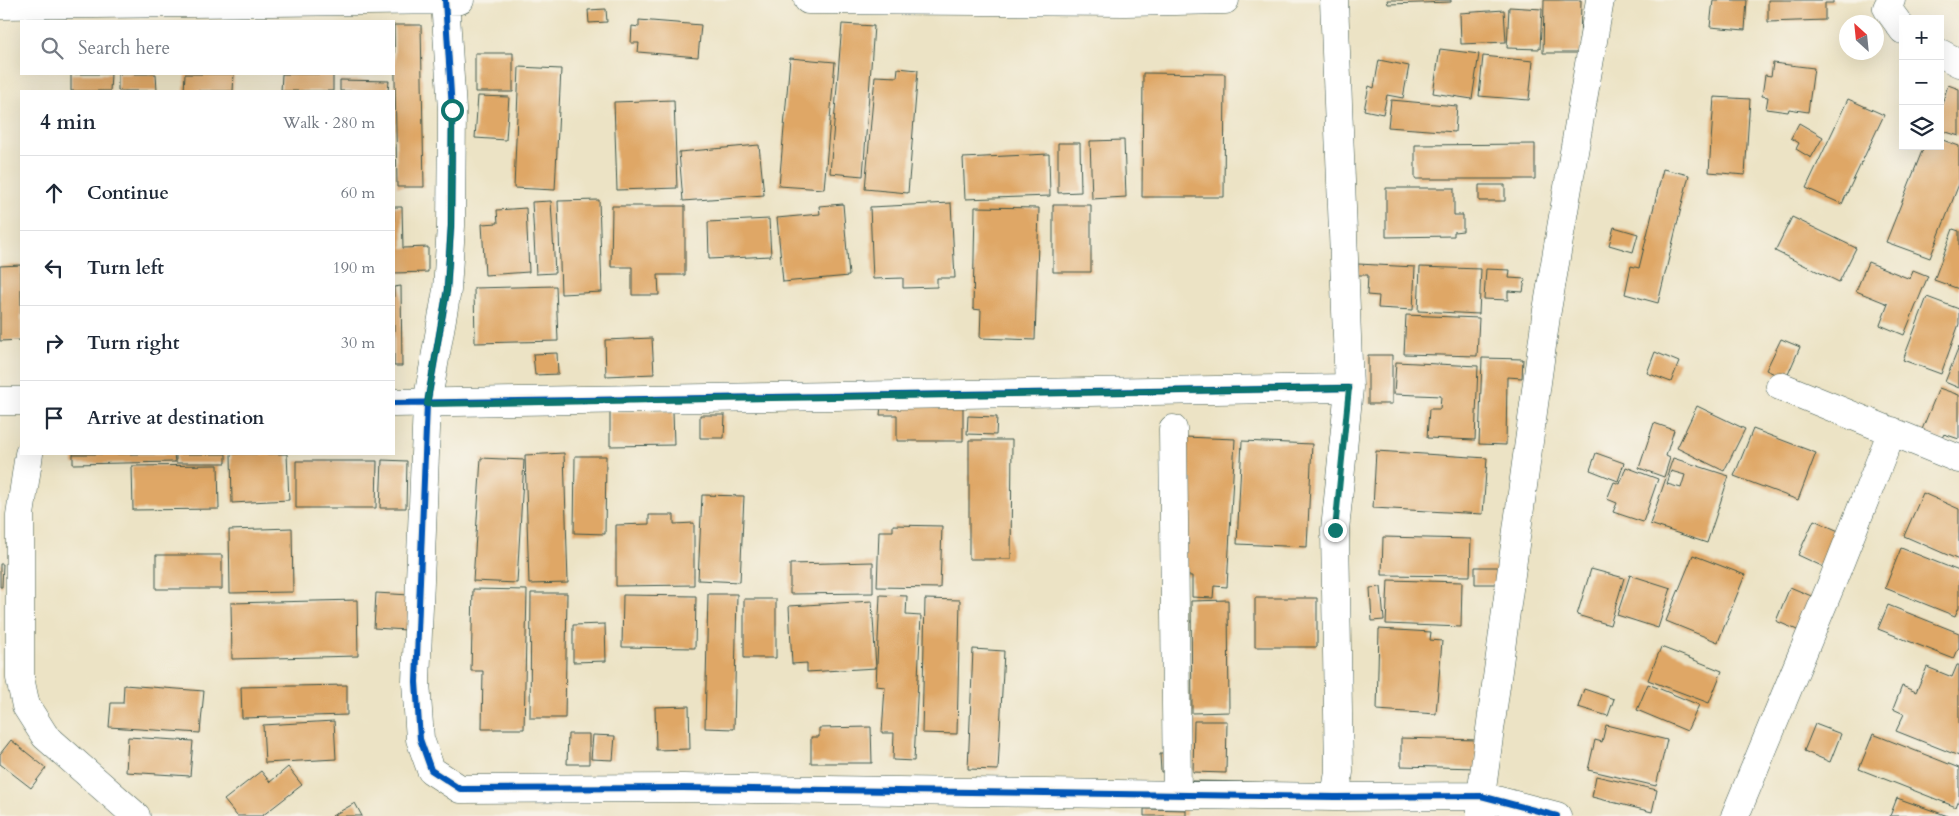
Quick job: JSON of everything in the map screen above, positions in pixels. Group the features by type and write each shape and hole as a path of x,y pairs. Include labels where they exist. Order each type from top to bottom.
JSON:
{"street":[{"path":"0,5 450,0 452,110 451,226 447,290 427,404 416,682 420,739 431,770 460,789 683,788 1335,796 1481,806 1557,816"},
{"path":"808,0 1125,2 1225,0"},
{"path":"1334,0 1349,388 1335,530 1339,772 1335,796"},
{"path":"1481,806 1546,316 1600,0"},
{"path":"1891,0 1887,8 1899,24"},
{"path":"1944,55 1959,63"},
{"path":"1780,386 1959,459"},
{"path":"395,403 1349,388"},
{"path":"0,401 20,401"},
{"path":"1173,429 1177,795"},
{"path":"1735,816 1833,580 1892,431"},
{"path":"29,455 20,525 20,678 26,706 45,736 136,816"}],"building":[{"path":"1387,0 1451,0 1451,2 1388,4"},
{"path":"1544,0 1581,0 1580,53 1543,53"},
{"path":"1713,0 1747,0 1745,30 1710,27"},
{"path":"1768,0 1833,0 1833,3 1825,3 1825,20 1768,22"},
{"path":"1509,7 1542,9 1540,49 1507,48"},
{"path":"606,9 607,22 589,23 588,10"},
{"path":"1504,10 1506,42 1461,44 1460,13"},
{"path":"639,20 701,25 698,57 638,52 639,43 631,43 632,26 639,27"},
{"path":"842,24 874,26 863,176 830,173"},
{"path":"395,25 421,25 424,187 397,187"},
{"path":"1440,49 1479,54 1472,99 1433,93"},
{"path":"475,53 513,53 513,92 475,92"},
{"path":"1483,56 1533,61 1529,100 1479,96"},
{"path":"790,58 835,62 824,189 779,186"},
{"path":"1379,60 1409,66 1403,98 1387,95 1383,114 1364,110 1369,86 1374,88"},
{"path":"1773,63 1814,68 1808,112 1789,109 1788,112 1766,109 1768,97 1762,96 1765,75 1771,76"},
{"path":"519,67 561,69 555,190 514,188"},
{"path":"898,68 918,70 908,193 865,189 875,76 897,77"},
{"path":"1143,73 1225,74 1224,197 1142,197"},
{"path":"71,75 111,75 110,90 71,90"},
{"path":"118,75 156,75 157,90 118,90"},
{"path":"185,75 234,75 233,90 184,90"},
{"path":"282,75 333,75 333,90 281,90"},
{"path":"340,80 389,81 388,90 340,90"},
{"path":"1948,85 1959,89 1959,136 1944,131 1944,98"},
{"path":"478,96 509,97 506,140 475,138"},
{"path":"1714,97 1750,99 1745,175 1709,172"},
{"path":"1848,99 1884,115 1842,204 1806,188"},
{"path":"674,100 677,188 617,190 614,102"},
{"path":"1391,100 1457,106 1455,132 1388,127"},
{"path":"1799,123 1823,137 1811,158 1796,149 1799,143 1791,138"},
{"path":"1124,140 1126,197 1092,199 1090,141"},
{"path":"1944,140 1959,146 1959,184 1930,258 1886,242 1922,150 1944,150"},
{"path":"1058,143 1080,143 1081,192 1058,193"},
{"path":"1535,144 1535,179 1415,179 1415,145"},
{"path":"759,145 764,195 683,201 679,152"},
{"path":"1049,154 1050,196 965,199 963,158"},
{"path":"1663,169 1689,175 1658,303 1625,294 1631,266 1639,268"},
{"path":"1479,185 1505,185 1505,201 1479,201"},
{"path":"1386,188 1454,188 1454,215 1463,215 1463,231 1454,232 1454,236 1386,237"},
{"path":"599,200 602,292 561,294 558,201"},
{"path":"551,201 555,273 536,274 532,202"},
{"path":"951,203 955,278 937,278 937,287 903,288 903,278 873,279 870,207"},
{"path":"843,204 849,276 783,282 777,218 820,214 819,206"},
{"path":"1053,205 1091,205 1091,272 1053,272"},
{"path":"612,206 685,206 685,275 658,275 659,295 632,295 632,267 611,267"},
{"path":"395,207 402,207 403,248 428,247 428,272 395,273"},
{"path":"975,207 1039,208 1035,340 980,338 981,310 973,309"},
{"path":"526,208 529,272 485,275 482,224 498,223 497,210"},
{"path":"1792,217 1856,248 1839,282 1775,251"},
{"path":"769,219 771,256 709,259 708,222"},
{"path":"1614,227 1638,234 1633,252 1609,245"},
{"path":"1953,229 1959,231 1959,289 1934,280"},
{"path":"1868,262 1910,279 1913,270 1928,276 1904,335 1880,325 1888,304 1856,291"},
{"path":"1358,264 1415,267 1413,310 1378,308 1379,296 1367,295 1368,275 1358,275"},
{"path":"20,265 20,340 0,341 0,266"},
{"path":"1420,267 1481,269 1479,314 1418,311"},
{"path":"1486,269 1510,270 1509,278 1525,279 1523,292 1508,291 1508,300 1484,299"},
{"path":"401,286 402,366 395,366 395,287"},
{"path":"556,286 558,341 475,343 474,288"},
{"path":"1927,297 1959,309 1959,324 1941,374 1903,360"},
{"path":"1406,315 1479,318 1477,356 1404,354"},
{"path":"652,338 654,374 606,376 605,340"},
{"path":"1781,339 1800,347 1786,379 1766,370"},
{"path":"1959,347 1959,388 1945,382"},
{"path":"1655,352 1679,362 1671,382 1647,373"},
{"path":"557,353 558,374 535,375 533,354"},
{"path":"1368,355 1392,355 1392,404 1368,404"},
{"path":"1482,358 1523,359 1522,378 1507,377 1506,445 1479,444"},
{"path":"1396,362 1478,366 1475,440 1427,438 1429,409 1440,409 1441,396 1394,394"},
{"path":"1939,388 1959,395 1959,439 1944,434 1941,440 1921,432"},
{"path":"881,405 963,405 963,441 897,441 897,415 880,415"},
{"path":"1697,406 1745,429 1724,471 1677,448"},
{"path":"673,411 674,445 610,446 610,412"},
{"path":"700,415 725,415 724,438 700,438"},
{"path":"968,416 997,417 996,435 967,434"},
{"path":"1654,423 1674,430 1666,456 1670,458 1664,477 1639,468"},
{"path":"1753,429 1816,453 1798,500 1734,476"},
{"path":"1184,437 1235,439 1227,587 1214,586 1213,598 1192,597 1192,576 1177,575"},
{"path":"969,440 1012,440 1011,559 969,559"},
{"path":"1242,441 1312,444 1307,547 1237,544"},
{"path":"1376,451 1487,458 1483,514 1373,508"},
{"path":"564,453 568,583 529,584 525,455"},
{"path":"1596,453 1624,463 1618,481 1590,470"},
{"path":"73,455 174,455 175,462 73,464"},
{"path":"176,455 226,455 226,463 176,463"},
{"path":"231,455 287,455 289,500 232,503"},
{"path":"575,456 606,456 605,534 574,533"},
{"path":"481,458 524,460 517,583 473,581"},
{"path":"1673,458 1729,476 1707,543 1650,524","holes":["1671,471 1685,475 1681,488 1667,484"]},
{"path":"382,460 407,461 406,508 380,508"},
{"path":"296,461 377,461 376,508 296,508"},
{"path":"218,465 219,509 133,510 132,466"},
{"path":"1626,467 1658,479 1643,522 1613,512 1617,503 1607,499 1614,482 1620,484"},
{"path":"1923,493 1959,509 1959,560 1904,536"},
{"path":"702,495 744,496 740,582 698,580"},
{"path":"649,515 674,515 674,524 694,523 694,585 616,586 616,525 649,524"},
{"path":"1814,520 1843,533 1826,568 1798,555"},
{"path":"893,525 942,526 940,588 877,587 879,531 893,531"},
{"path":"292,528 293,592 230,593 229,530"},
{"path":"1383,537 1471,539 1470,576 1382,575"},
{"path":"1901,548 1959,571 1959,607 1955,616 1885,588"},
{"path":"156,555 222,555 222,589 156,589"},
{"path":"1693,555 1745,575 1718,642 1666,621"},
{"path":"873,562 873,593 790,594 790,564"},
{"path":"0,564 3,564 2,587 0,587"},
{"path":"1475,567 1504,567 1505,584 1475,584"},
{"path":"1591,569 1624,578 1610,625 1577,615"},
{"path":"1630,575 1671,588 1658,628 1617,615"},
{"path":"1388,580 1462,582 1461,627 1386,624"},
{"path":"1381,587 1384,620 1372,621 1370,588"},
{"path":"1790,587 1816,598 1802,632 1776,621"},
{"path":"473,589 527,590 524,729 482,729 483,671 471,671"},
{"path":"376,593 410,595 407,630 374,628"},
{"path":"531,593 567,593 565,718 530,718"},
{"path":"708,594 737,594 734,729 705,728"},
{"path":"623,595 696,596 695,648 622,647"},
{"path":"880,595 907,596 906,615 921,616 914,761 893,760 894,733 882,733 885,687 876,686"},
{"path":"1255,598 1317,598 1317,647 1255,647"},
{"path":"744,599 776,599 776,658 744,658"},
{"path":"925,599 960,600 957,734 922,733"},
{"path":"357,600 358,656 232,659 231,603"},
{"path":"1228,600 1229,712 1192,713 1191,601"},
{"path":"872,601 876,668 807,672 807,663 792,664 789,606"},
{"path":"1888,605 1959,633 1959,647 1954,659 1878,629"},
{"path":"605,624 606,661 573,662 573,625"},
{"path":"1379,629 1431,632 1430,640 1442,641 1436,714 1377,710"},
{"path":"1661,647 1722,671 1709,703 1648,680"},
{"path":"973,649 1004,651 998,770 968,769"},
{"path":"1957,665 1959,665 1959,756 1896,731 1904,714 1893,709 1902,686 1916,692 1927,667 1952,677"},
{"path":"1648,684 1699,705 1687,731 1637,710"},
{"path":"124,685 204,691 200,733 109,727 111,703 123,703"},
{"path":"347,685 347,715 242,718 241,687"},
{"path":"1584,689 1614,699 1608,716 1578,707"},
{"path":"689,706 690,749 656,750 655,707"},
{"path":"334,721 336,759 265,763 263,725"},
{"path":"1194,721 1227,721 1226,773 1193,772"},
{"path":"1815,724 1841,734 1830,762 1804,751"},
{"path":"1606,725 1667,740 1656,786 1588,770 1595,740 1602,742"},
{"path":"871,727 872,763 811,763 811,737 819,737 819,728"},
{"path":"568,734 589,734 589,764 567,764"},
{"path":"1873,734 1959,768 1959,799 1956,807 1859,769"},
{"path":"593,735 615,736 613,760 591,759"},
{"path":"128,737 193,741 190,776 126,772"},
{"path":"1401,738 1477,740 1476,768 1401,766"},
{"path":"11,740 46,768 31,788 0,764 0,754"},
{"path":"1160,754 1173,754 1174,771 1161,772"},
{"path":"288,767 302,785 262,816 237,816 224,800 261,771 270,782"},
{"path":"1596,776 1657,790 1652,812 1592,797"},
{"path":"1897,798 1948,816 1890,816"},
{"path":"355,803 362,816 332,816"},
{"path":"1144,809 1186,810 1186,816 1144,816"}],"cycle path":[{"path":"445,0 452,110 451,226 447,290 427,404 416,682 420,739 431,770 460,789 683,788 1335,797 1481,796 1557,816"},
{"path":"395,403 1349,388"}],"route":[{"path":"452,110 451,226 447,290 427,404 1349,388 1335,530"}]}
